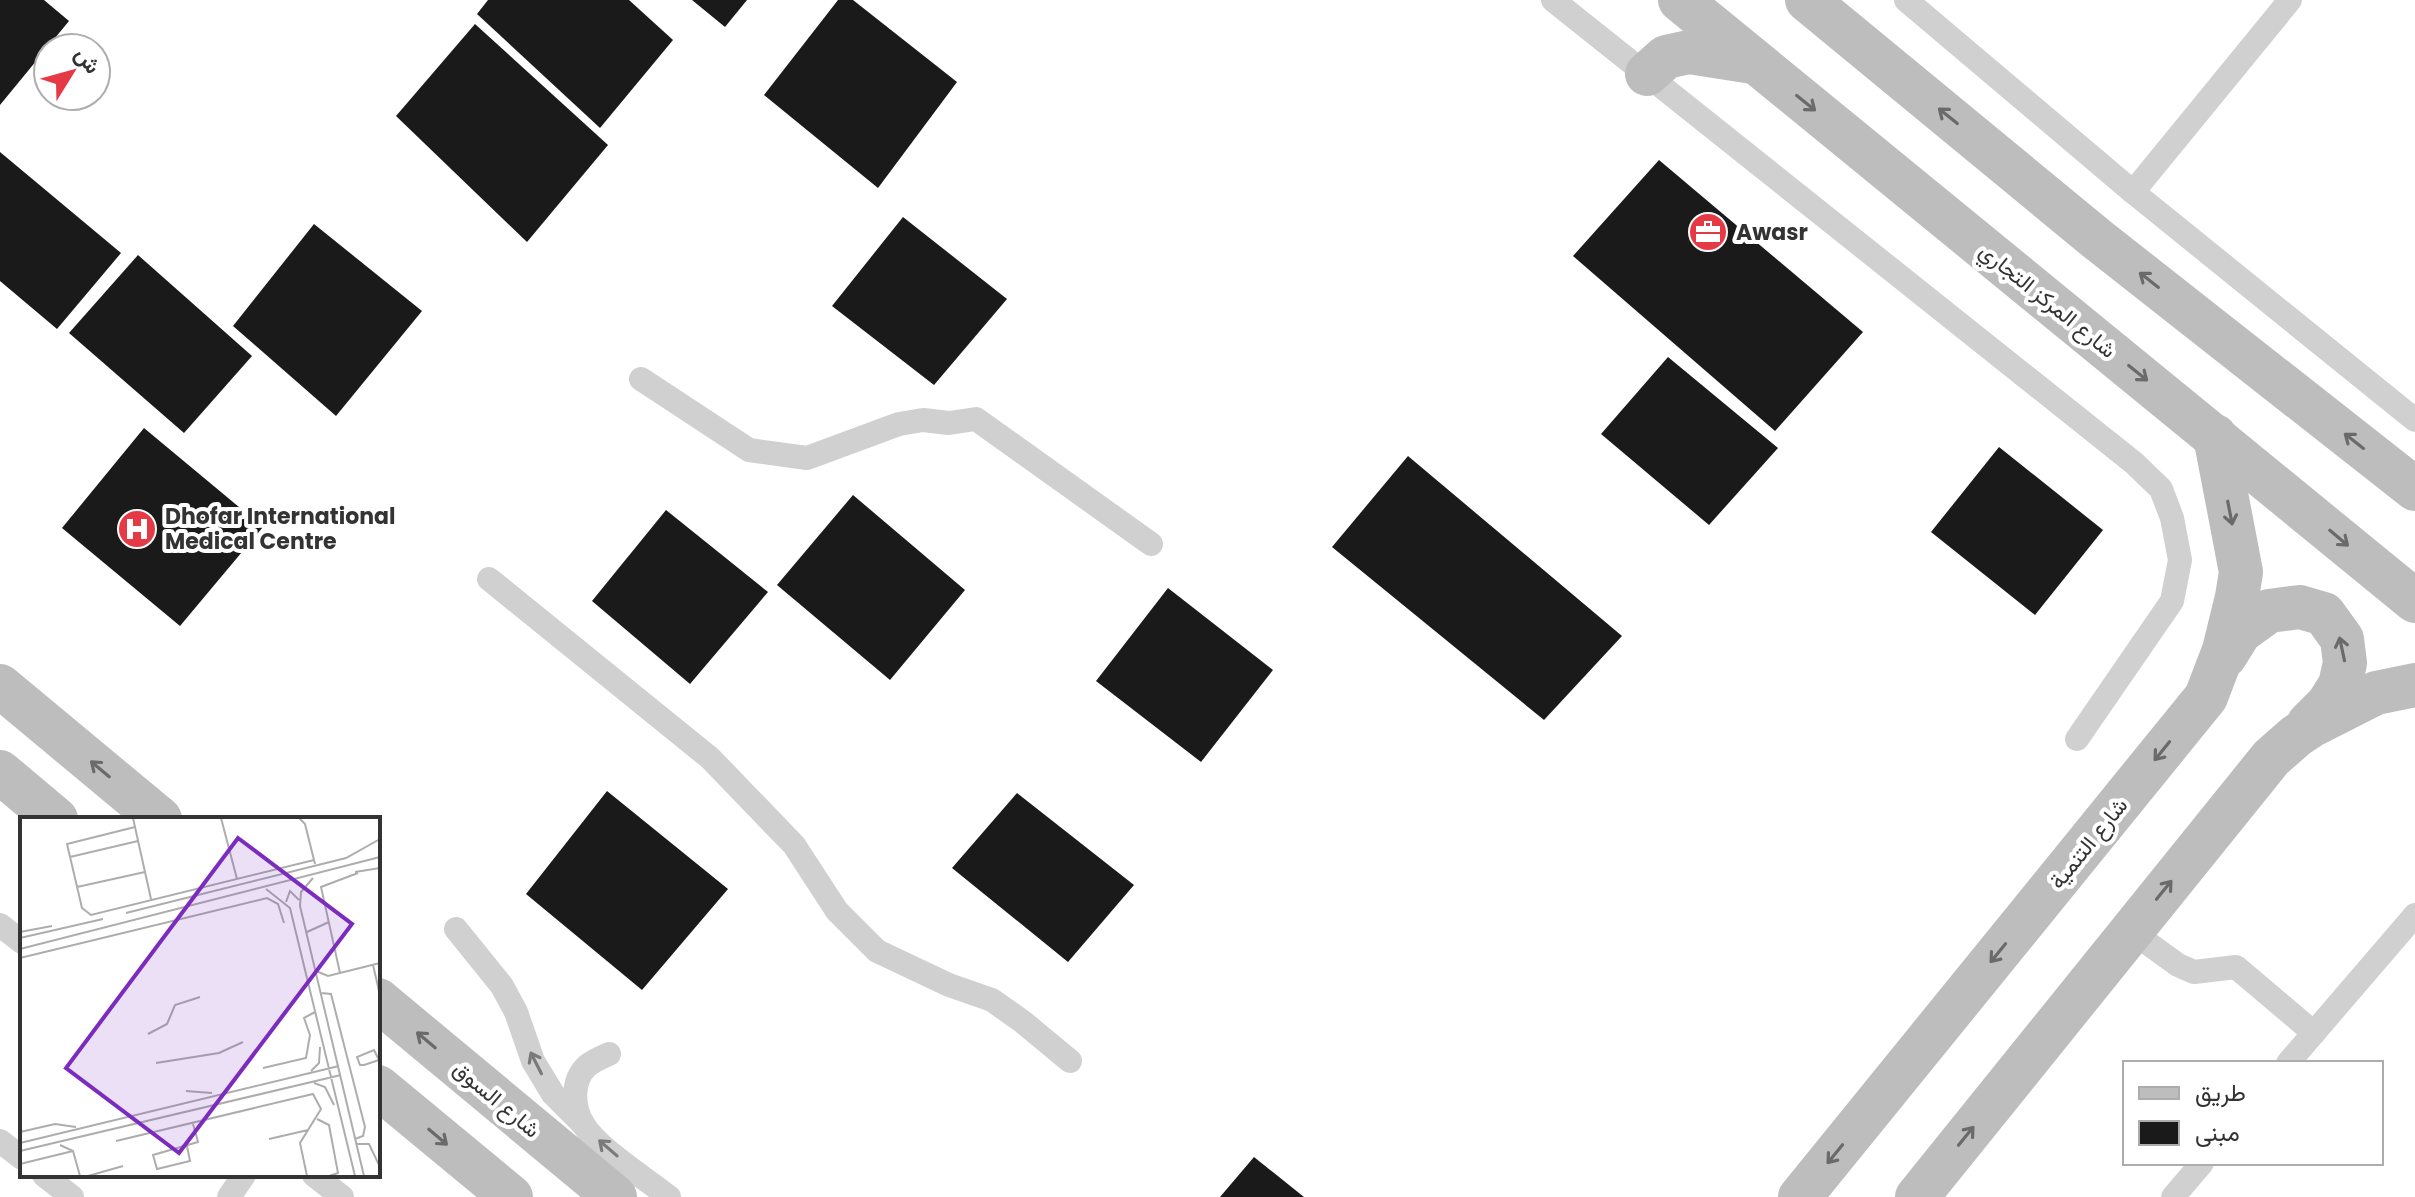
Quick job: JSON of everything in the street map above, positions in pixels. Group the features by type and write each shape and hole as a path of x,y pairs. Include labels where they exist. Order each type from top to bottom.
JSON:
{"street":[{"name":"شارع المركز التجاري","path":"1680,0 2415,601"},
{"path":"1807,0 2097,239 2415,489"},
{"path":"1647,74 1666,57 1689,52 1755,62"},
{"name":"شارع التنمية","path":"1800,1197 2206,697 2220,665 2241,572 2215,436"},
{"path":"1917,1197 2271,758 2328,704 2340,685 2345,663 2342,639 2324,614 2300,607 2269,611 2240,632 2220,665"},
{"path":"2296,736 2376,693 2415,685"},
{"path":"0,686 158,817"},
{"path":"0,772 54,817"},
{"name":"شارع السوق","path":"380,1002 615,1197"},
{"path":"380,1089 511,1197"}],"lane":[{"path":"1553,0 2134,463 2161,489 2172,518 2180,560 2172,601 2077,739"},
{"path":"1906,0 2133,192 2415,420"},
{"path":"2133,192 2290,0"},
{"path":"641,379 749,450 807,458 899,424 923,420 949,423 976,419 1151,544"},
{"path":"489,579 710,758 794,845 837,911 877,951 949,985 992,1000 1070,1061"},
{"path":"2290,1061 2415,915"},
{"path":"0,925 20,940"},
{"path":"456,929 502,986 516,1012 533,1061 553,1094 604,1146 669,1197"},
{"path":"2131,931 2178,965 2194,972 2236,967 2314,1033"},
{"path":"583,1124 574,1101 576,1083 587,1066 609,1054"},
{"path":"0,1141 20,1156"},
{"path":"2173,1197 2200,1165"},
{"path":"47,1177 72,1197"},
{"path":"229,1197 243,1177"},
{"path":"317,1177 342,1197"}],"building":[{"path":"0,0 44,0 69,21 60,32 32,32 32,66 0,105"},
{"path":"488,0 629,0 673,40 600,128 477,14"},
{"path":"692,0 747,0 725,27"},
{"path":"838,0 853,0 957,82 878,188 764,95"},
{"path":"475,24 608,145 527,242 396,116"},
{"path":"0,152 121,253 57,329 0,281"},
{"path":"1659,160 1863,332 1775,431 1573,256"},
{"path":"903,217 1007,299 934,385 832,306"},
{"path":"314,224 422,311 336,416 233,326"},
{"path":"138,255 252,356 184,433 69,333"},
{"path":"1668,357 1778,448 1709,525 1601,434"},
{"path":"144,428 263,527 180,626 62,528"},
{"path":"1999,447 2103,530 2035,615 1931,532"},
{"path":"1408,456 1622,636 1544,720 1332,547"},
{"path":"853,495 965,590 890,680 777,585"},
{"path":"666,510 768,592 690,684 592,601"},
{"path":"1168,588 1273,670 1201,762 1096,681"},
{"path":"607,791 728,889 642,990 526,894"},
{"path":"1017,793 1134,885 1068,962 952,868"},
{"path":"1254,1157 1304,1197 1220,1197"}],"place":[{"name":"Awasr","path":"1708,232"},
{"name":"Dhofar International Medical Centre","path":"137,529"}]}
